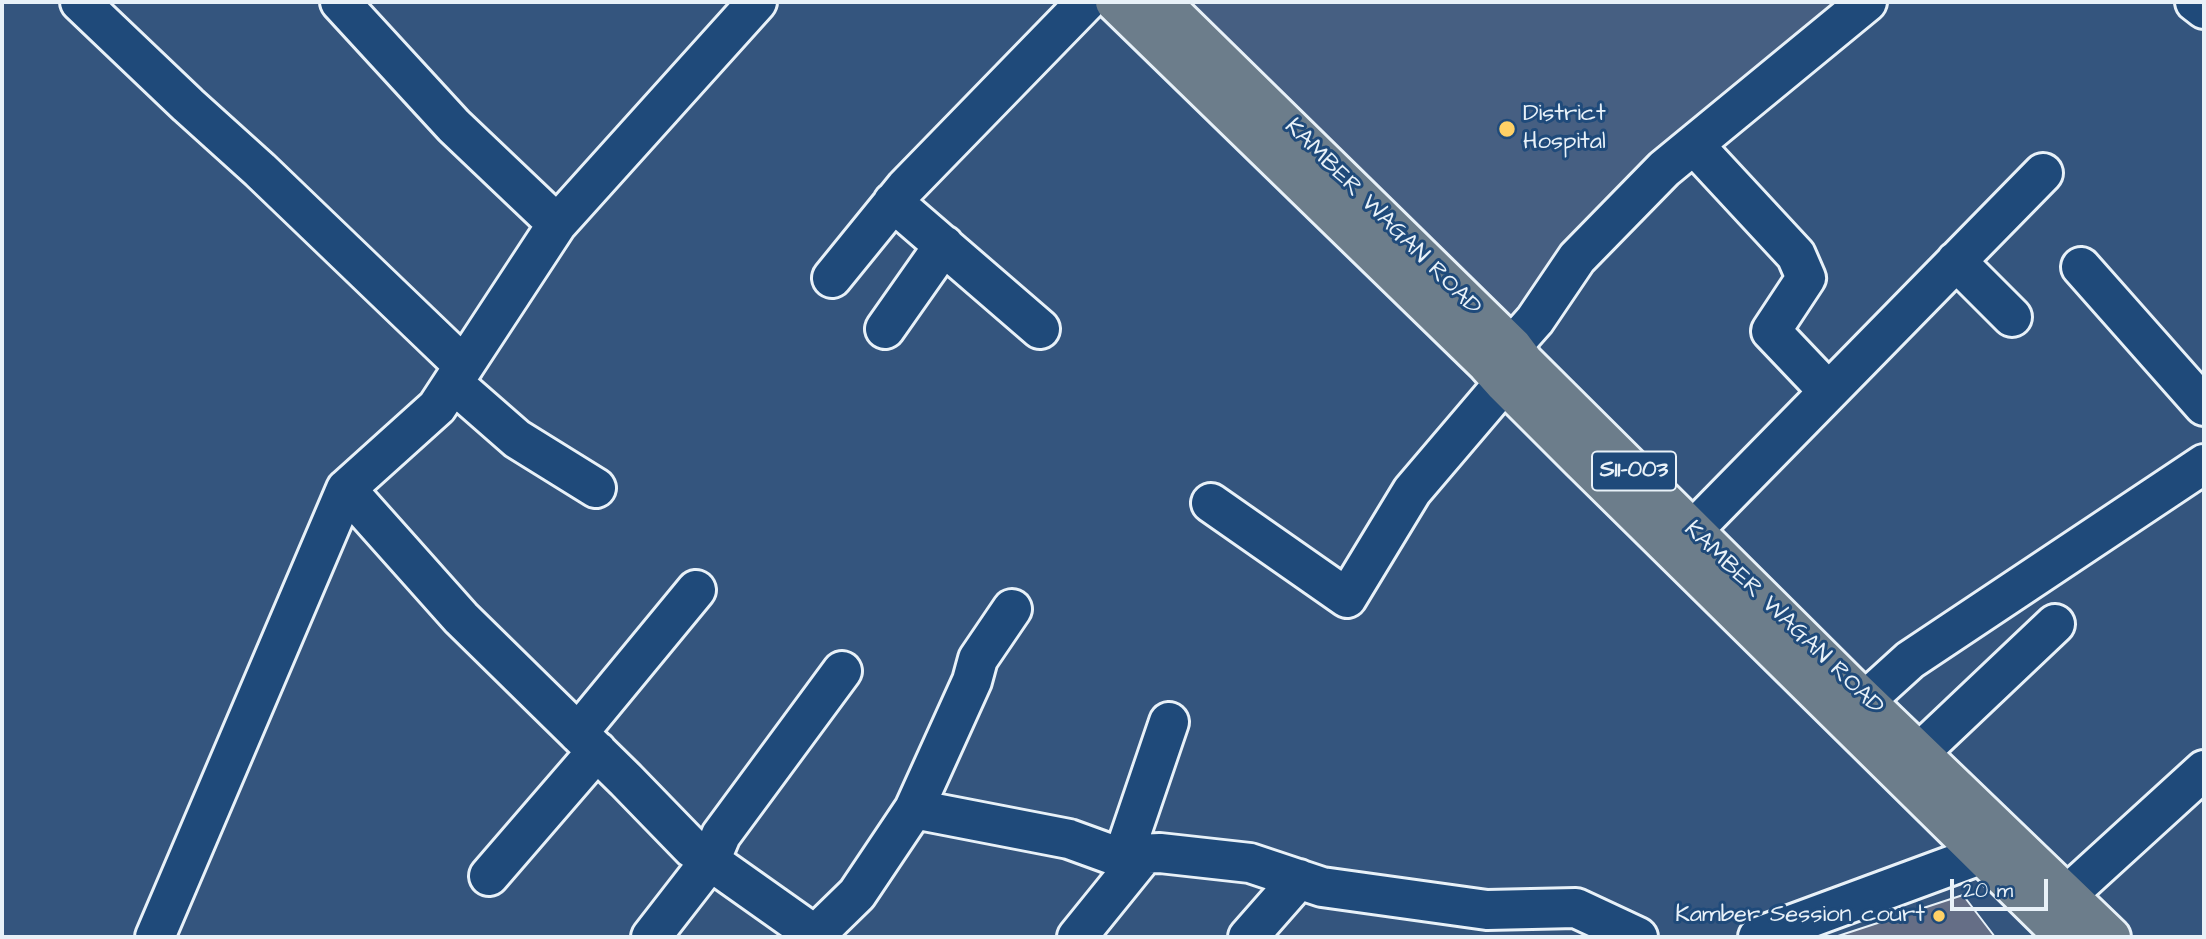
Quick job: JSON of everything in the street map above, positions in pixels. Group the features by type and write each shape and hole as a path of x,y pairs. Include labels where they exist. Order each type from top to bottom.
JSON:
{"main road":[{"name":"KAMBER WAGAN ROAD","path":"1115,2 1478,354 1504,383 2065,937"},
{"name":"KAMBER WAGAN ROAD","path":"1161,2 1512,346 1524,362 1693,530 2111,937"}],"street":[{"path":"80,2 260,170 459,374 517,439 596,488"},
{"path":"340,2 454,126 557,224"},
{"path":"155,937 346,489 437,407 557,224 757,2"},
{"path":"832,278 906,187 1086,2"},
{"path":"1512,346 1535,320 1577,258 1664,169 1867,2"},
{"path":"2195,2 2204,9"},
{"path":"1694,145 1796,255 1806,278 1771,331 1828,391"},
{"path":"1693,530 2043,173"},
{"path":"893,202 1040,329"},
{"path":"885,329 943,245"},
{"path":"1956,261 2012,317"},
{"path":"2081,267 2204,406"},
{"path":"1211,503 1347,598 1412,491 1504,383"},
{"path":"1866,700 1910,660 2204,464"},
{"path":"346,489 461,618 692,848 797,930 816,935 857,894 914,809 972,681 978,659 1012,609"},
{"path":"489,876 696,590"},
{"path":"1920,752 2054,624"},
{"path":"651,937 710,862 721,835 842,671"},
{"path":"1077,937 1135,853 1169,722"},
{"path":"2067,895 2204,770"},
{"path":"914,809 1069,839 1113,855 1160,853 1250,863 1288,906"},
{"path":"1758,937 1980,855"},
{"path":"1248,937 1288,906 1322,887 1487,910 1576,908 1638,937"}],"shaded area":[{"name":"District Hospital","path":"1179,2 1855,2 1556,257 1504,323"}],"building":[{"name":"Kamber Session court","path":"1963,895 1995,937 1835,937"}],"place":[{"name":"District Hospital","path":"1507,129"},
{"name":"Kamber Session court","path":"1939,916"}]}
